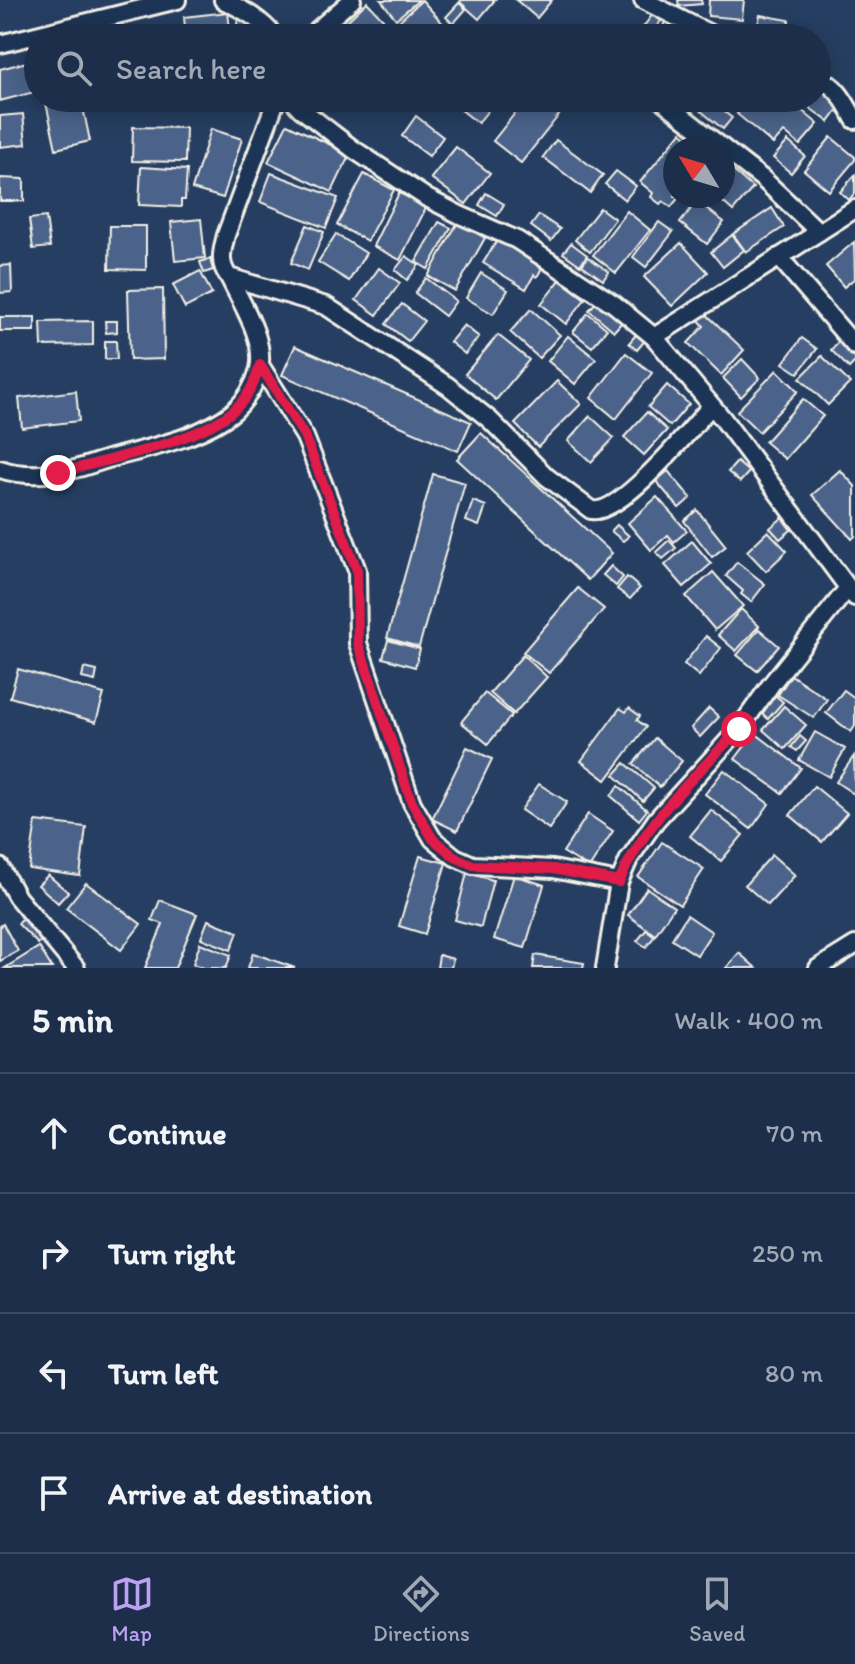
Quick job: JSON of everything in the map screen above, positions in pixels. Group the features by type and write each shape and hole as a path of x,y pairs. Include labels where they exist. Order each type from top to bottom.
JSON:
{"street":[{"path":"80,24 177,0"},
{"path":"223,0 249,12 264,24"},
{"path":"324,24 352,0"},
{"path":"643,0 690,24"},
{"path":"0,44 24,38"},
{"path":"831,87 848,103 855,120"},
{"path":"0,469 36,474 58,473 169,443 211,426 234,411 246,398 260,365 260,343 221,259 226,235 272,112"},
{"path":"305,112 353,149 427,198 517,240 614,304 654,337 711,406 851,593 772,683 739,729 656,820 629,859 619,882 605,968"},
{"path":"677,112 708,136"},
{"path":"735,157 819,232"},
{"path":"654,337 855,209"},
{"path":"779,257 855,346"},
{"path":"229,277 326,306 448,386 490,420 547,477 591,510 599,512 612,506 650,473 711,406"},
{"path":"260,365 305,437 357,570 358,643 412,803 433,839 455,857 473,865 553,869 619,882"},
{"path":"0,867 17,897 76,968"},
{"path":"0,906 17,897"},
{"path":"818,968 855,945"}],"building":[{"path":"381,0 419,0 396,19"},
{"path":"422,0 443,24 402,24 399,21"},
{"path":"461,0 495,0 479,19"},
{"path":"516,0 552,0 537,18"},
{"path":"678,0 701,0 702,4 679,6"},
{"path":"709,0 744,0 742,19 708,16"},
{"path":"367,2 388,24 344,24"},
{"path":"459,3 466,9 453,24 446,17"},
{"path":"228,12 229,24 185,24 184,17"},
{"path":"242,14 252,24 237,24"},
{"path":"653,14 661,21 659,24 646,24"},
{"path":"760,15 789,20 788,24 758,24"},
{"path":"24,63 24,95 0,101 0,69"},
{"path":"831,92 844,102 829,122 815,112 831,112"},
{"path":"48,112 84,112 90,141 56,149"},
{"path":"464,112 487,112 478,123"},
{"path":"516,112 561,112 521,163 493,141"},
{"path":"702,112 724,112 732,118 723,129"},
{"path":"804,112 818,124 800,145 784,132 773,144 737,114"},
{"path":"23,114 26,144 0,147 0,116"},
{"path":"416,116 443,137 429,156 402,136"},
{"path":"287,124 350,154 332,192 268,162"},
{"path":"133,127 186,128 185,162 132,161"},
{"path":"211,129 242,139 223,198 192,189"},
{"path":"831,137 855,160 829,191 804,170"},
{"path":"556,140 603,175 590,193 543,157"},
{"path":"788,141 805,156 791,173 773,158"},
{"path":"456,147 490,173 466,204 431,178"},
{"path":"663,154 663,201 660,204 651,197 653,193 640,182"},
{"path":"141,167 187,170 185,200 181,200 181,207 139,205"},
{"path":"616,171 636,186 625,200 605,184"},
{"path":"735,172 753,188 733,211 730,208 735,208"},
{"path":"271,173 338,198 326,228 260,202"},
{"path":"364,174 394,190 367,241 337,225"},
{"path":"855,175 855,193 849,200 840,192"},
{"path":"0,178 24,179 24,201 0,201"},
{"path":"399,193 427,206 400,260 373,246"},
{"path":"486,193 504,204 497,216 479,205"},
{"path":"600,208 615,219 590,252 575,240"},
{"path":"692,208 706,208 724,222 707,244 680,223"},
{"path":"772,208 784,227 746,252 733,234"},
{"path":"627,211 650,230 616,273 593,255"},
{"path":"539,215 560,229 551,241 531,226"},
{"path":"46,217 50,247 33,249 29,219"},
{"path":"201,219 205,258 175,261 171,222"},
{"path":"439,222 451,228 428,269 416,262"},
{"path":"458,222 485,238 455,291 428,276"},
{"path":"659,222 673,232 646,267 633,257"},
{"path":"307,225 324,232 308,270 291,263"},
{"path":"110,226 146,226 146,270 109,269"},
{"path":"336,234 366,253 349,281 318,262"},
{"path":"732,235 744,250 723,267 711,252"},
{"path":"498,239 543,266 526,289 483,263"},
{"path":"854,242 855,278 844,287 826,266"},
{"path":"571,243 587,255 580,265 563,253"},
{"path":"681,243 708,272 672,306 644,277"},
{"path":"406,256 419,265 407,280 395,270"},
{"path":"588,257 609,272 603,280 582,265"},
{"path":"210,259 213,270 204,273 200,262"},
{"path":"11,265 12,292 0,293 0,266"},
{"path":"379,268 400,283 377,315 356,300"},
{"path":"200,271 212,294 185,308 173,285"},
{"path":"481,273 508,290 493,314 466,298"},
{"path":"426,278 456,301 445,316 415,293"},
{"path":"560,280 585,299 566,324 541,304"},
{"path":"163,289 164,359 130,360 128,290"},
{"path":"599,299 623,321 614,331 589,310"},
{"path":"402,304 424,321 408,341 386,324"},
{"path":"531,309 560,335 539,358 510,332"},
{"path":"704,312 744,350 721,375 688,343 704,326 698,319"},
{"path":"588,313 607,329 592,347 573,332"},
{"path":"0,317 35,317 35,331 0,331"},
{"path":"93,321 93,345 42,346 41,322"},
{"path":"105,321 117,321 117,332 106,333"},
{"path":"464,325 479,337 465,354 450,342"},
{"path":"639,331 647,338 637,350 629,343"},
{"path":"498,335 529,360 496,400 465,374"},
{"path":"568,336 596,359 575,384 548,361"},
{"path":"802,338 817,349 798,373 783,363"},
{"path":"105,341 116,341 117,359 105,359"},
{"path":"839,341 855,356 855,362 849,368 831,350"},
{"path":"295,346 471,422 458,451 282,375"},
{"path":"626,353 652,373 616,419 591,398"},
{"path":"822,356 850,383 828,405 800,378"},
{"path":"742,359 760,378 741,397 723,378"},
{"path":"777,370 798,391 759,432 737,411"},
{"path":"557,381 581,404 538,447 515,424"},
{"path":"667,385 689,404 670,426 648,407"},
{"path":"76,391 79,421 22,428 19,398"},
{"path":"803,399 823,416 785,459 765,442"},
{"path":"647,412 667,430 644,455 624,437"},
{"path":"590,416 614,438 591,462 568,441"},
{"path":"481,433 612,553 588,580 457,459"},
{"path":"737,462 749,472 740,482 728,472"},
{"path":"840,470 855,486 855,536 852,539 812,495"},
{"path":"668,471 691,498 679,508 656,481"},
{"path":"433,474 465,483 419,647 387,638"},
{"path":"657,497 687,531 674,542 668,535 651,550 628,523"},
{"path":"473,501 486,506 479,526 466,521"},
{"path":"697,510 726,546 712,557 684,521"},
{"path":"782,518 791,530 780,539 770,528"},
{"path":"617,525 629,536 623,541 611,531"},
{"path":"768,531 787,551 766,571 747,551"},
{"path":"669,540 676,548 663,559 656,552"},
{"path":"692,541 711,564 684,587 665,565"},
{"path":"737,562 765,584 751,602 726,576"},
{"path":"611,566 623,577 616,586 603,575"},
{"path":"713,572 743,606 715,630 686,596"},
{"path":"627,577 640,588 630,599 617,589"},
{"path":"578,588 604,609 549,673 523,652"},
{"path":"741,609 759,626 736,651 718,635"},
{"path":"759,629 779,646 757,671 737,655"},
{"path":"706,636 721,648 699,676 684,664"},
{"path":"388,640 420,649 415,667 383,658"},
{"path":"523,655 547,677 514,714 490,693"},
{"path":"84,668 97,671 95,681 82,678"},
{"path":"18,669 104,694 96,722 10,697"},
{"path":"791,675 827,699 814,718 778,695"},
{"path":"844,690 855,698 855,726 851,732 826,713"},
{"path":"485,693 512,715 488,744 461,722"},
{"path":"775,695 783,702 768,719 761,712"},
{"path":"784,706 806,725 785,749 763,730"},
{"path":"620,708 626,712 629,708 640,716 637,720 646,727 606,780 581,761"},
{"path":"709,708 719,717 700,737 691,728"},
{"path":"815,732 845,749 829,777 799,760"},
{"path":"755,733 801,768 782,793 735,759"},
{"path":"800,736 806,741 797,751 791,747"},
{"path":"655,738 682,761 660,787 633,764"},
{"path":"467,747 492,759 457,831 432,819"},
{"path":"854,756 855,793 854,794 836,782"},
{"path":"625,763 654,788 643,801 614,775"},
{"path":"724,770 769,804 751,829 705,794"},
{"path":"539,784 567,802 549,829 521,810"},
{"path":"619,786 647,810 639,820 611,796"},
{"path":"814,786 847,813 822,842 790,815"},
{"path":"711,810 743,835 721,861 690,836"},
{"path":"588,814 613,831 589,868 563,852"},
{"path":"36,821 86,827 80,876 29,869"},
{"path":"662,842 704,869 680,905 638,877"},
{"path":"772,855 795,875 768,905 745,885"},
{"path":"420,856 446,863 425,934 399,926"},
{"path":"467,873 493,880 481,927 455,920"},
{"path":"48,875 68,892 58,903 38,885"},
{"path":"514,875 544,885 525,948 494,939"},
{"path":"86,883 141,924 121,950 66,908"},
{"path":"647,888 674,907 655,935 628,915"},
{"path":"160,900 197,914 175,968 145,968 163,924 152,920"},
{"path":"27,914 47,935 38,944 18,924"},
{"path":"687,915 712,932 697,955 672,939"},
{"path":"208,920 238,932 231,950 201,938"},
{"path":"3,924 18,951 0,961 0,926"},
{"path":"646,930 655,936 646,947 637,941"},
{"path":"200,943 231,955 226,968 204,968 193,964"},
{"path":"39,947 52,968 5,968"},
{"path":"253,953 295,968 248,968"},
{"path":"739,953 756,968 726,968"},
{"path":"439,955 453,959 451,968 437,968"},
{"path":"535,955 584,963 583,968 533,968"}],"route":[{"path":"58,473 169,443 211,426 234,411 246,398 260,365 305,437 357,570 358,643 412,803 433,839 455,857 473,865 553,869 619,882 629,859 656,820 739,729"}]}
